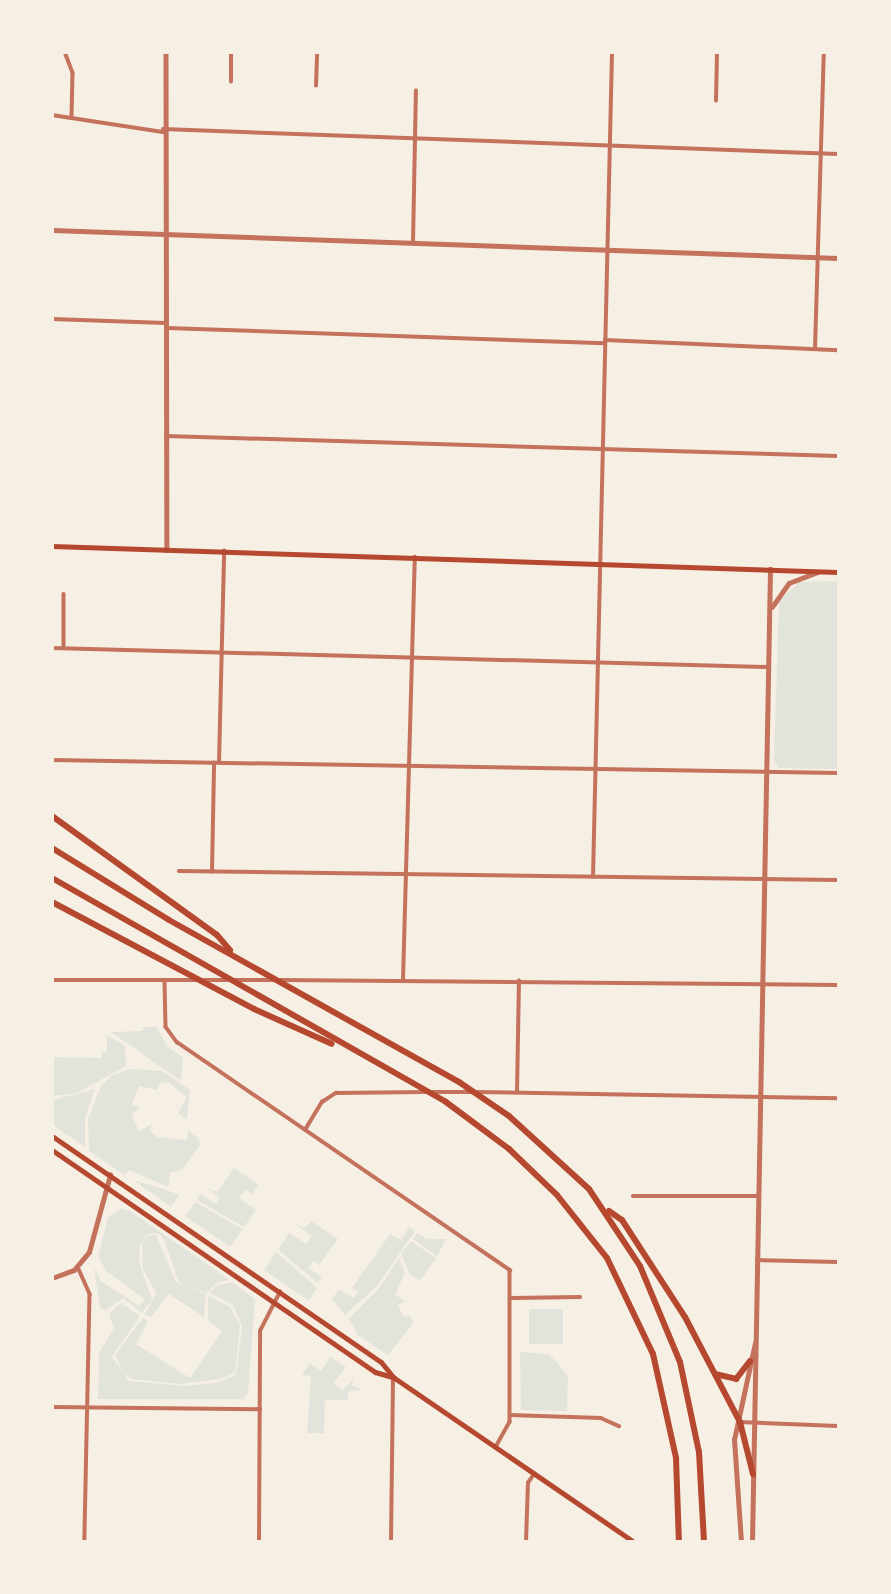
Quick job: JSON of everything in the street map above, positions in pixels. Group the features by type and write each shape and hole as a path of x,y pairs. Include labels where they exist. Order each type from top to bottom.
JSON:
{"highway":[{"path":"52,816 217,935 233,955"},
{"path":"52,848 233,955 460,1082 535,1138 605,1208 622,1220 649,1258 738,1420 753,1474"},
{"path":"52,878 446,1102 509,1149 557,1195 607,1258 634,1306 665,1394 676,1458 679,1542"},
{"path":"52,902 254,1009 368,1060"},
{"path":"605,1208 648,1283 680,1362 699,1452 704,1542"},
{"path":"710,1368 720,1378 733,1380 743,1375 750,1361"}],"main road":[{"path":"52,546 838,571"},
{"path":"52,1136 381,1362 393,1377 634,1542"},
{"path":"52,1150 375,1372 393,1377"}],"street":[{"path":"65,52 70,61"},
{"path":"72,117 70,61 73,52"},
{"path":"166,52 163,130 167,550"},
{"path":"230,82 231,52"},
{"path":"316,86 317,52"},
{"path":"593,877 612,52"},
{"path":"716,101 717,52"},
{"path":"815,349 824,52"},
{"path":"413,243 416,91"},
{"path":"52,115 163,130 838,154"},
{"path":"52,230 838,258"},
{"path":"52,319 838,350"},
{"path":"166,436 838,456"},
{"path":"212,872 223,551"},
{"path":"403,980 415,557"},
{"path":"741,1542 738,1420 755,1343 771,569"},
{"path":"770,614 776,597 789,583 825,571"},
{"path":"64,594 64,648"},
{"path":"52,648 769,667"},
{"path":"52,760 838,773"},
{"path":"179,871 838,880"},
{"path":"52,979 838,985"},
{"path":"164,980 165,1021 171,1036 510,1270 510,1415 509,1426 496,1447"},
{"path":"517,1093 519,981"},
{"path":"305,1130 331,1096 379,1091 838,1098"},
{"path":"52,1278 78,1266 89,1252 110,1175"},
{"path":"633,1196 758,1196"},
{"path":"757,1260 838,1262"},
{"path":"78,1266 90,1294 85,1542"},
{"path":"259,1542 260,1331 273,1301 280,1292"},
{"path":"512,1298 580,1297"},
{"path":"752,1542 759,1348 755,1343"},
{"path":"391,1542 393,1377"},
{"path":"52,1407 261,1409"},
{"path":"510,1415 601,1418 619,1426"},
{"path":"738,1420 838,1426"},
{"path":"526,1542 528,1483 534,1474"}],"shaded area":[{"path":"838,581 838,769 779,768 774,760 779,601 799,582"},
{"path":"143,1027 157,1027 167,1046 183,1058 181,1081 111,1032 142,1031"},
{"path":"107,1035 125,1046 126,1066 77,1093 53,1096 53,1057 102,1058 102,1052 107,1052"},
{"path":"130,1069 162,1071 190,1090 187,1120 178,1113 187,1097 169,1083 160,1082 157,1090 139,1086 132,1104 141,1108 131,1114 139,1131 152,1124 150,1131 157,1137 187,1140 188,1131 198,1138 200,1145 183,1169 170,1173 168,1187 129,1170 124,1175 89,1151 88,1119 101,1086 112,1075"},
{"path":"95,1089 85,1118 85,1147 53,1125 53,1100"},
{"path":"234,1168 259,1185 252,1194 245,1190 239,1198 256,1210 244,1227 197,1200 200,1194 216,1204 220,1197 205,1187 217,1192"},
{"path":"133,1180 167,1190 179,1195 171,1207"},
{"path":"195,1202 243,1229 230,1247 185,1216"},
{"path":"122,1208 230,1280 216,1283 207,1293 186,1286 178,1281 164,1239 158,1233 148,1234 140,1244 139,1262 152,1299 142,1313 123,1298 105,1311 100,1307 94,1268 101,1281 139,1306 145,1299 106,1271 98,1256 108,1217"},
{"path":"311,1221 338,1239 319,1265 314,1261 309,1268 322,1277 318,1283 278,1250 289,1233 306,1244 312,1236 295,1224 306,1228"},
{"path":"409,1227 415,1231 378,1285 345,1315 332,1299 339,1289 354,1298 358,1292 352,1288 390,1234 401,1240"},
{"path":"417,1233 427,1239 446,1239 437,1256 413,1239"},
{"path":"156,1235 176,1282 206,1294 204,1317 169,1294 151,1317 145,1314 156,1293 143,1269 142,1243 147,1236"},
{"path":"411,1241 436,1258 420,1281 410,1274 401,1254"},
{"path":"276,1252 317,1288 309,1301 264,1270"},
{"path":"399,1258 405,1273 395,1294 405,1302 398,1305 404,1317 409,1315 414,1322 388,1355 358,1335 349,1319 380,1287"},
{"path":"232,1282 255,1299 248,1393 243,1399 98,1399 99,1353 114,1328 109,1314 121,1303 140,1316 112,1357 129,1381 186,1386 216,1383 236,1375 242,1326 233,1305 210,1293 215,1286"},
{"path":"208,1296 230,1307 240,1325 235,1372 221,1379 180,1384 132,1379 123,1373 115,1355 143,1318 148,1321 136,1344 190,1378 222,1331 208,1320"},
{"path":"529,1309 563,1309 563,1344 529,1344"},
{"path":"520,1352 549,1354 560,1366 568,1377 567,1411 521,1410"},
{"path":"330,1357 346,1367 333,1383 343,1390 354,1378 352,1385 363,1390 348,1391 348,1400 325,1400 324,1433 307,1433 311,1376 302,1375 310,1363 321,1371"}]}
